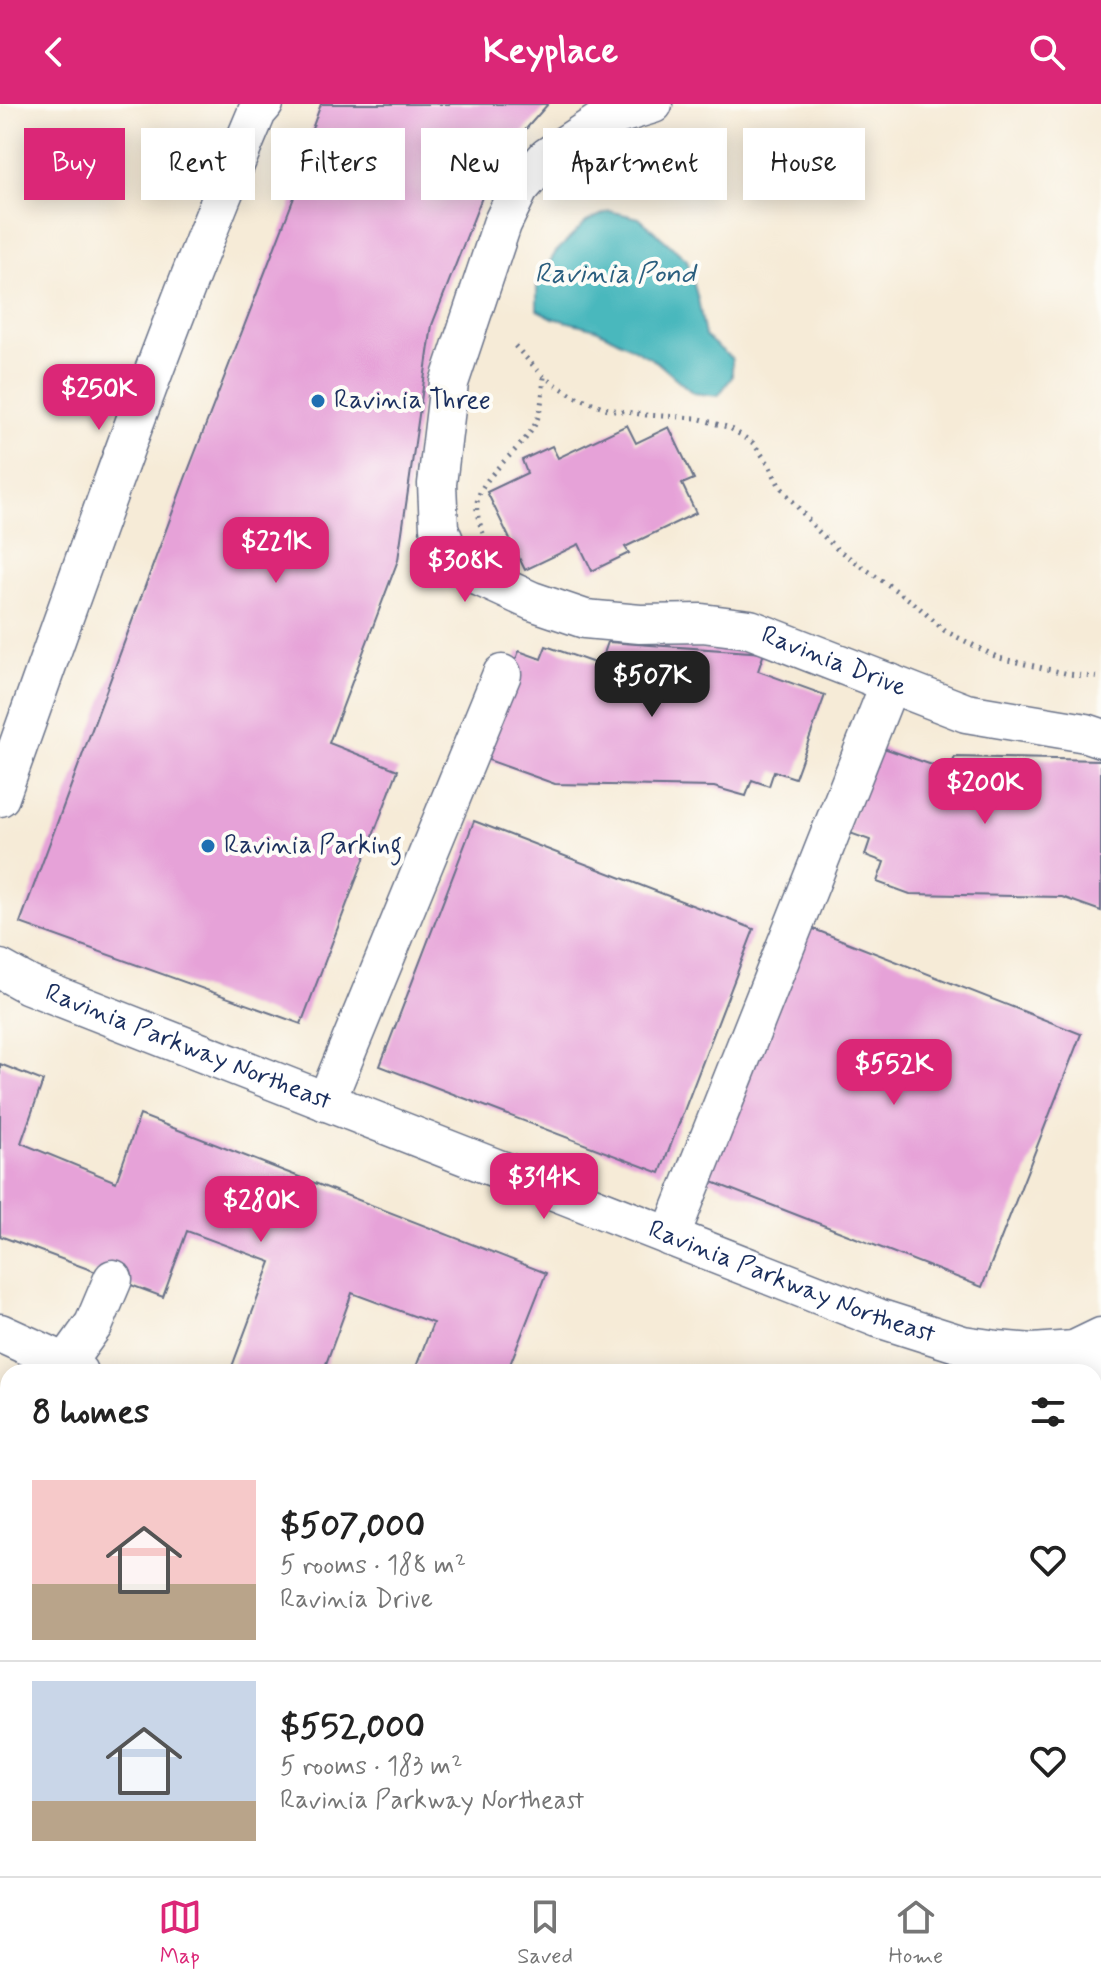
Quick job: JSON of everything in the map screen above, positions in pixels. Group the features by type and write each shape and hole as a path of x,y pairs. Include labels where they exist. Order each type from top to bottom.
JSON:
{"street":[{"path":"0,797 210,222 257,112 264,104"},
{"name":"Ravinia Drive","path":"653,104 604,119 547,157 519,189 502,224 449,383 437,484 439,528 450,556 501,587 585,619 640,624 702,623 750,629 966,713 1101,738"},
{"path":"326,1102 502,674"},
{"path":"670,1237 890,683"},
{"name":"Ravinia Parkway Northeast","path":"0,969 29,985 878,1318 963,1345 1033,1353 1087,1343"},
{"path":"74,1364 113,1279"},
{"path":"0,1333 66,1364"},
{"path":"1087,1343 1095,1364"}],"path":[{"path":"515,346 544,377 572,395 608,409 697,418 730,428 753,443 779,485 817,530 862,567 914,603 945,631 999,658 1101,678"},
{"path":"501,587 476,509 483,484 534,428 542,404 544,377"}],"water":[{"name":"Ravinia Pond","path":"609,211 639,218 687,260 705,336 732,359 732,377 718,396 693,393 657,362 596,329 553,318 537,310 537,282 556,252 586,222"}],"building":[{"path":"321,104 548,104 527,128 421,128 421,200 481,200 432,325 398,560 329,743 398,770 301,1024 20,923 186,476 293,200 405,200 405,128 312,128"},
{"path":"627,425 636,443 669,427 694,479 682,484 696,513 625,547 629,553 592,571 579,544 525,570 487,492 527,473 522,460 552,446 558,458"},
{"path":"608,642 764,653 758,671 825,695 795,778 774,771 769,786 752,780 746,796 714,787 555,784 480,757 519,651 541,659 546,646 600,665"},
{"path":"878,746 949,771 955,757 1101,760 1101,911 1062,897 910,894 877,882 884,862 865,855 870,840 847,832"},
{"path":"474,821 754,929 660,1173 380,1066"},
{"path":"806,926 1081,1034 982,1287 707,1180"},
{"path":"0,1064 43,1081 21,1143 116,1182 140,1115 546,1273 510,1364 417,1364 433,1323 352,1293 326,1364 233,1364 271,1262 187,1231 163,1297 0,1236"}],"place":[{"name":"Ravinia Three","path":"318,401"},
{"name":"Ravinia Parking","path":"208,846"}]}
